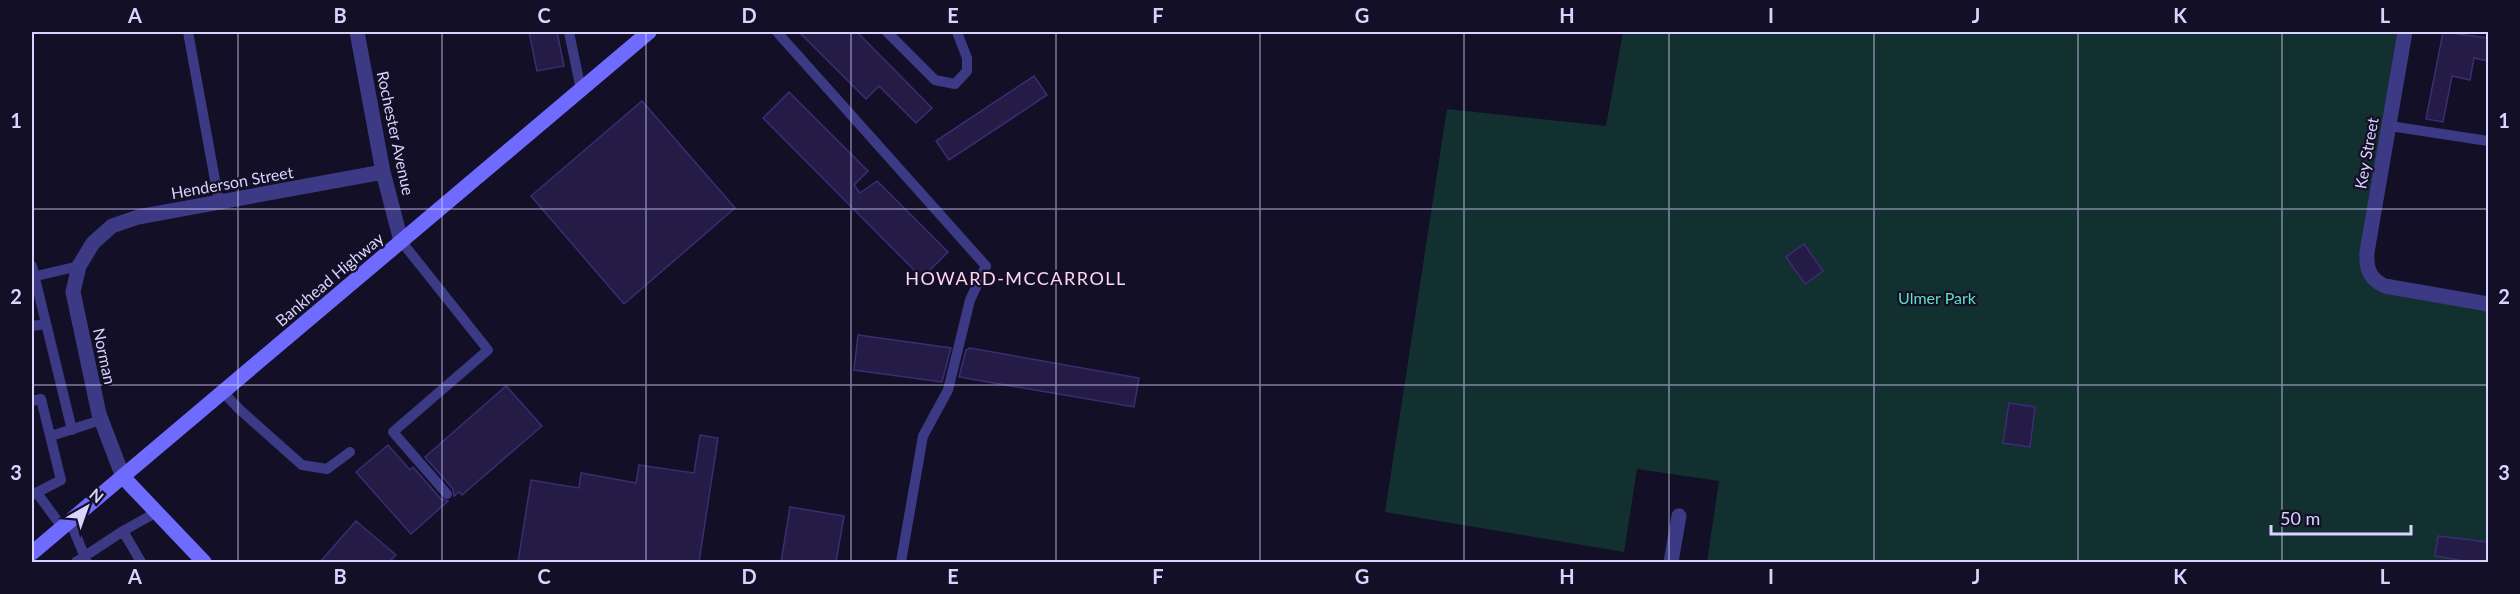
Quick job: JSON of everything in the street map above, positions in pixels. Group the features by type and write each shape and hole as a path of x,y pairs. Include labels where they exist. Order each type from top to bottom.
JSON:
{"street":[{"name":"Rochester Avenue","path":"357,32 384,172 401,241"},
{"name":"Bankhead Highway","path":"32,553 649,32"},
{"name":"Key Street","path":"2405,32 2367,252 2367,267 2373,279 2398,290 2488,304"},
{"name":"Henderson Street","path":"93,243 112,226 138,217 384,172"},
{"name":"Norman","path":"93,243 79,266 73,292 101,420 123,477"},
{"path":"123,477 204,562"},
{"path":"1671,562 1678,516"}],"lane":[{"path":"188,32 219,202"},
{"path":"568,32 581,90"},
{"path":"777,32 986,266 970,300 948,390 923,436 901,562"},
{"path":"887,32 935,80 955,84 968,71 967,58 957,32"},
{"path":"2390,126 2488,141"},
{"path":"401,241 488,350 393,432 447,494"},
{"path":"72,430 32,273 79,266"},
{"path":"32,326 46,324"},
{"path":"223,392 302,465 327,469 350,452"},
{"path":"32,401 41,399 61,480 34,494 66,524 82,560 123,531 156,512"},
{"path":"51,436 101,420"},
{"path":"123,531 141,562"}],"green space":[{"name":"Ulmer Park","path":"1623,32 2401,32 2367,278 2488,307 2488,562 1707,562 1719,481 1637,469 1624,552 1385,512 1447,109 1606,126"}],"building":[{"path":"529,32 557,32 564,66 537,71"},
{"path":"799,32 857,32 932,108 916,123 879,86 866,99"},
{"path":"2443,32 2488,38 2488,61 2474,58 2470,80 2452,76 2443,122 2426,119"},
{"path":"1034,76 1047,95 949,160 936,141"},
{"path":"789,92 868,171 854,185 860,193 877,181 948,252 922,278 763,118"},
{"path":"642,101 735,208 624,304 531,196"},
{"path":"1804,244 1823,271 1805,284 1786,257"},
{"path":"858,335 951,348 942,382 854,370"},
{"path":"970,348 1139,378 1134,407 959,377 966,350"},
{"path":"506,386 542,426 462,495 459,492 454,496 453,489 425,457"},
{"path":"2009,403 2035,407 2030,447 2003,443"},
{"path":"700,435 718,438 699,562 518,562 531,480 579,488 581,473 636,483 639,465 694,473"},
{"path":"388,445 410,470 413,467 441,499 448,501 411,534 356,472"},
{"path":"790,507 844,516 836,562 781,562"},
{"path":"356,521 396,555 389,562 320,562"},
{"path":"2438,536 2488,542 2488,562 2470,562 2435,556"}],"district":[{"name":"HOWARD-MCCARROLL","path":"1016,278"}]}
